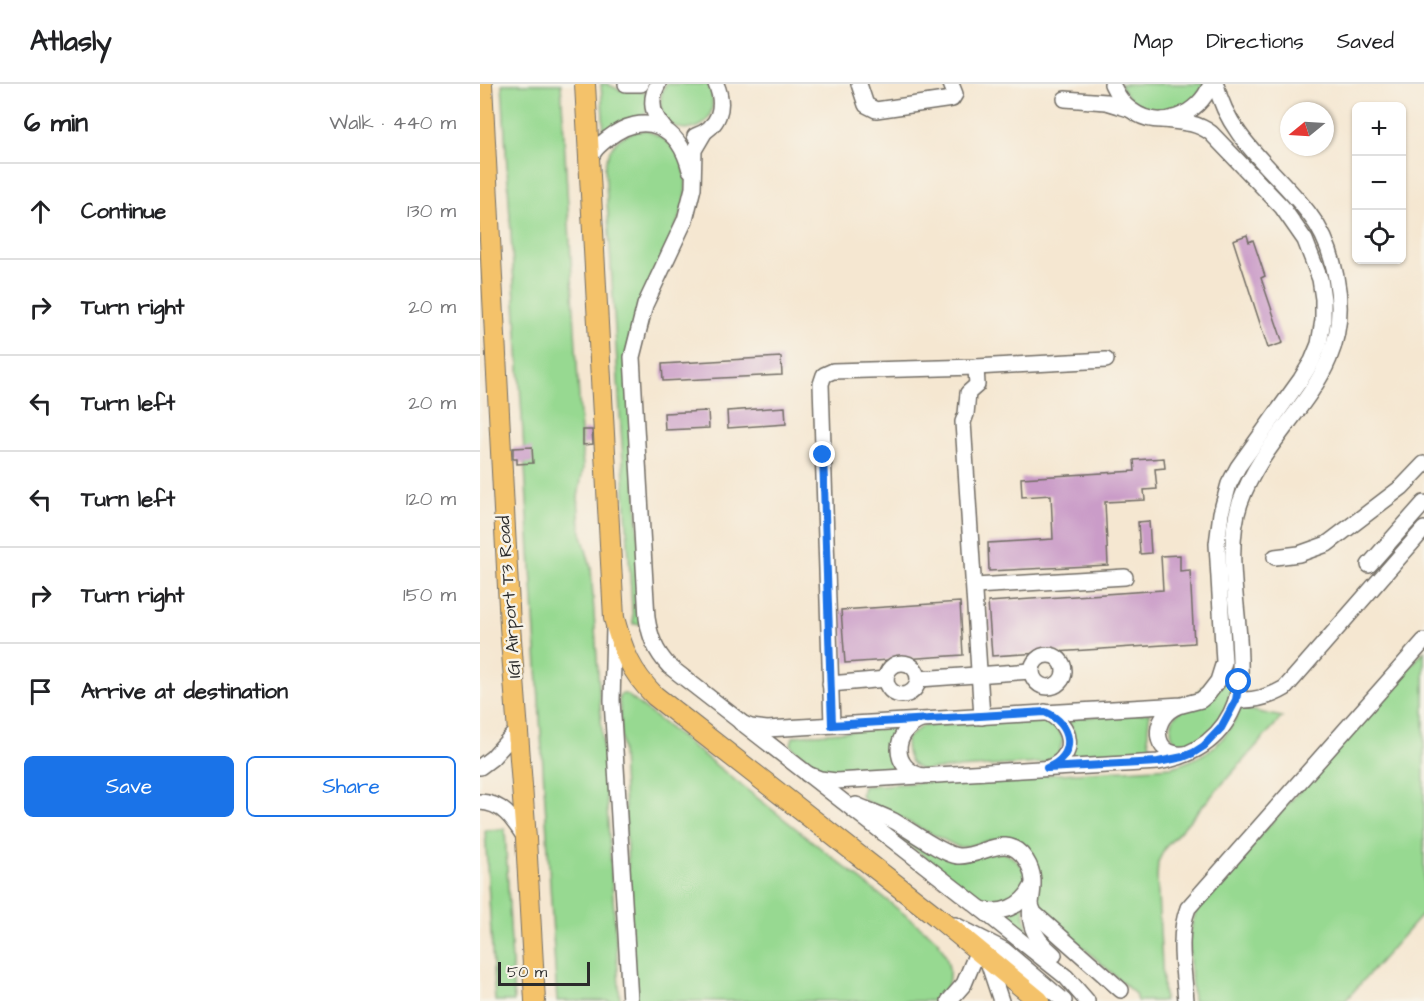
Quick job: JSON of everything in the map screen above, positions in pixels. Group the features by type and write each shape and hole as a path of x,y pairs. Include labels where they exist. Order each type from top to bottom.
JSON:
{"main road":[{"name":"IGI Airport T3 Road","path":"482,84 484,183 535,1001"},
{"path":"585,84 614,618 629,665 640,682 655,696 936,916 1039,1001"},
{"path":"987,957 1023,1001"}],"street":[{"path":"626,84 641,84"},
{"path":"658,84 653,98 653,110 658,121 684,152 693,188"},
{"path":"716,84 721,94 722,106 719,117 698,139 694,150 693,188 686,220 645,305 632,357 647,618 654,645 659,656 669,666 741,723 981,909 1071,970 1098,1001"},
{"path":"859,84 866,105 876,110 952,99 955,94 951,84"},
{"path":"1112,84 1120,98 1131,110"},
{"path":"1163,120 1181,117 1196,108 1208,94 1211,84"},
{"path":"807,774 820,779 836,781 1158,762 1193,753 1204,746 1221,728 1236,700 1240,663 1234,549 1239,505 1257,466 1318,383 1325,369 1335,342 1339,321 1339,298 1334,266 1323,237 1310,215 1238,133 1224,109 1216,84"},
{"path":"1065,99 1106,102 1131,110 1146,118 1189,122 1211,133 1294,221 1313,258 1323,299 1323,320 1319,344 1312,361 1238,467 1229,484 1221,513 1217,544 1224,662 1218,681 1201,700 1170,709 1159,723 1158,732 1165,749 1173,754 1193,753"},
{"path":"589,165 595,148 619,130 647,123 684,137 704,133"},
{"path":"832,725 822,379 824,375 833,371 1106,360"},
{"path":"976,367 977,385 968,393 963,422 982,717"},
{"path":"1275,557 1313,550 1327,544 1402,487 1424,464"},
{"path":"1369,566 1424,503"},
{"path":"1236,700 1247,701 1265,697 1285,688 1424,529"},
{"path":"975,586 1125,577"},
{"path":"614,618 612,700 630,1001"},
{"path":"1186,1001 1183,940 1188,908 1424,640"},
{"path":"901,663 915,669 919,679 912,693 902,696 892,692 886,679 891,667 901,663"},
{"path":"919,679 1031,671"},
{"path":"830,684 886,679"},
{"path":"741,723 767,729 1182,705"},
{"path":"1045,712 1059,720 1064,726 1068,742 1060,761 1047,768"},
{"path":"921,720 906,728 899,744 903,764 922,776"},
{"path":"480,767 492,758 519,728"},
{"path":"836,797 893,821 956,855 969,855 1003,846 1018,851 1029,864 1032,885 1031,927 1040,950 1087,1001"},
{"path":"480,802 503,809 526,839"},
{"path":"981,909 996,912 1012,907 1024,899 1032,885"},
{"path":"1030,903 1034,913 1121,990"},
{"path":"936,916 1005,950 1064,1001"},
{"path":"1040,950 1055,933"},
{"path":"949,1001 987,957"},
{"path":"987,957 1001,1001"}],"green space":[{"path":"502,84 561,84 583,469 578,497 580,528 591,568 620,1001 557,1001"},
{"path":"601,84 607,84 620,90 644,92 647,95 647,112 619,122 604,133"},
{"path":"666,84 708,84 712,106 707,120 695,128 687,129 678,128 666,120 661,99"},
{"path":"1120,84 1204,84 1185,108 1164,113 1143,108 1133,101"},
{"path":"646,130 669,143 677,152 685,171 686,183 683,209 630,340 642,624 633,624 605,167 610,151 618,140 630,133"},
{"path":"1424,651 1424,912 1345,1001 1193,1001 1190,938 1191,926 1200,903"},
{"path":"1229,660 1234,660 1229,699 1216,725 1207,735 1189,746 1177,743 1171,731 1174,717"},
{"path":"626,694 937,940 945,955 949,970 948,985 941,1001 635,1001 619,696"},
{"path":"1240,708 1282,717 1165,848 1158,862 1164,1001 1137,1001 1135,994 1038,907 1033,859 1028,849 1020,842 1009,838 995,839 958,847 864,800 861,795 863,786 1172,767 1196,758 1214,746 1229,730"},
{"path":"1150,713 1148,739 1155,755 1071,760 1073,731 1069,718"},
{"path":"1042,719 1056,725 1063,739 1059,754 1043,763 922,770 911,762 907,754 906,739 922,726"},
{"path":"892,728 895,731 892,750 898,767 895,771 827,772 793,748 791,744 793,737 802,735"},
{"path":"889,826 948,858 1001,852 1006,854 1017,861 1025,871 1027,877 1024,889 1004,906 985,904 888,828"},
{"path":"505,829 514,1001 495,1001 485,830"},
{"path":"1023,904 1028,934 1025,936 1002,917"}],"building":[{"path":"1247,235 1249,242 1253,240 1265,276 1261,278 1283,343 1268,348 1233,240"},
{"path":"781,357 782,375 663,381 662,364"},
{"path":"785,407 786,424 728,428 727,411"},
{"path":"708,411 709,428 665,430 664,413"},
{"path":"583,430 592,430 593,444 583,445"},
{"path":"532,447 533,463 517,464 517,459 513,459 513,448"},
{"path":"1164,458 1165,468 1155,469 1157,489 1144,490 1145,500 1105,502 1108,565 989,571 988,543 1053,539 1051,495 1022,497 1021,478 1135,471 1134,460"},
{"path":"1149,521 1151,553 1140,554 1138,522"},
{"path":"1180,555 1180,571 1190,570 1194,643 992,656 988,602 1163,590 1161,556"},
{"path":"960,602 963,655 845,663 841,610"}],"route":[{"path":"823,455 832,725 1045,712 1059,720 1064,726 1068,742 1060,761 1047,768 1158,762 1193,753 1213,738 1236,700 1239,682"}]}
